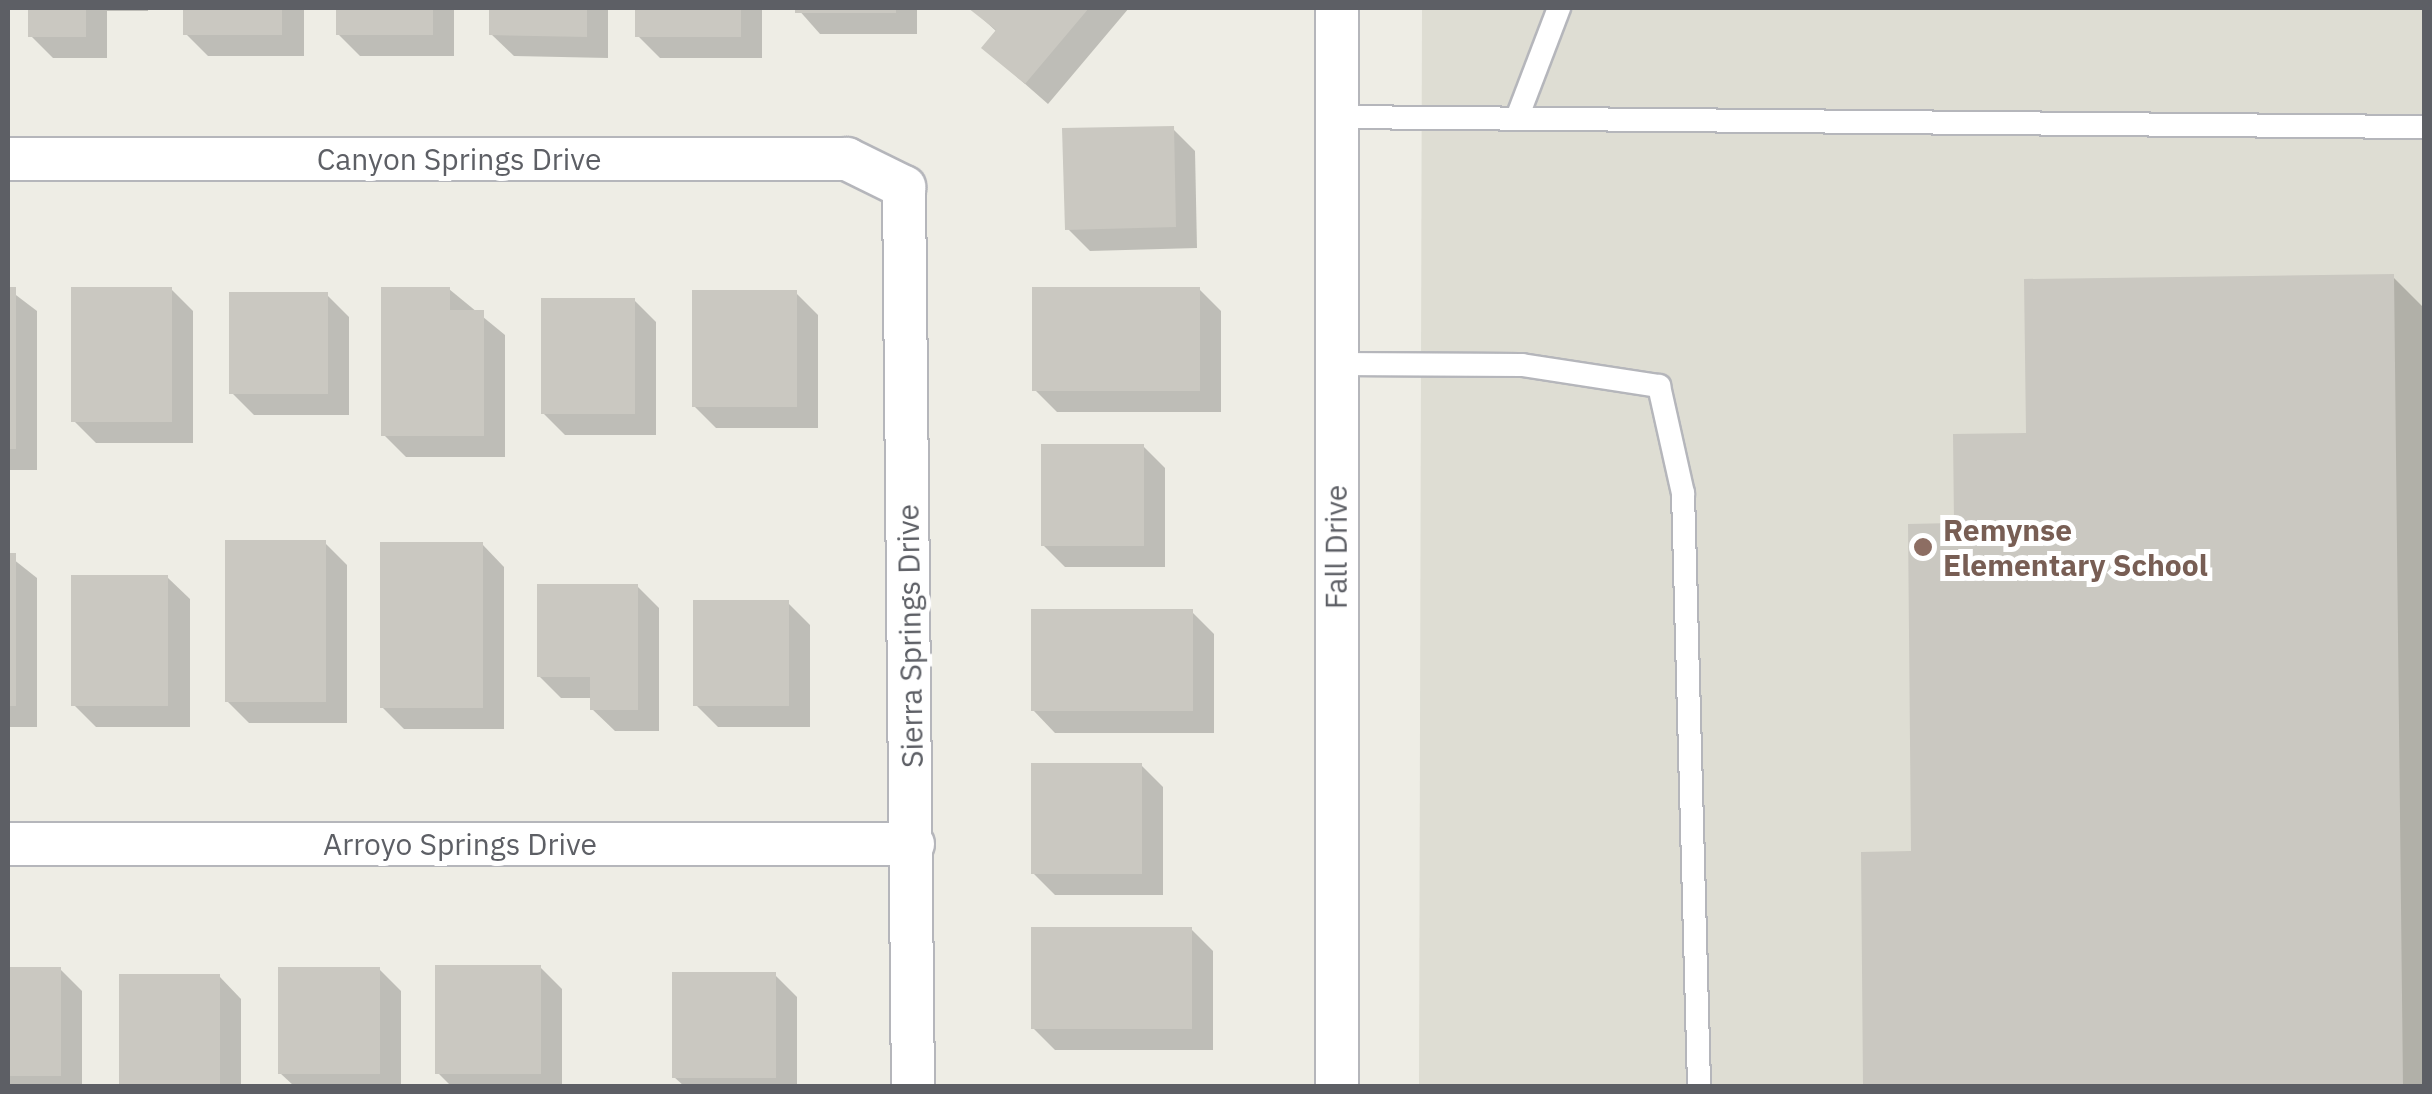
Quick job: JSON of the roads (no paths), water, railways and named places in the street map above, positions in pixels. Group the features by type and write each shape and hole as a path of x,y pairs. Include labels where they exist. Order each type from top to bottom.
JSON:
{"street":[{"name":"Fall Drive","path":"1336,8 1338,1086"},
{"name":"Canyon Springs Drive","path":"8,160 847,159 904,186"},
{"name":"Sierra Springs Drive","path":"904,186 913,1086"},
{"name":"Arroyo Springs Drive","path":"8,844 913,844"}],"lane":[{"path":"1517,118 1559,8"},
{"path":"1336,117 2424,127"},
{"path":"1336,364 1522,365 1659,386 1684,493 1699,1086"}],"place":[{"name":"Remynse Elementary School","path":"1923,547"}]}
